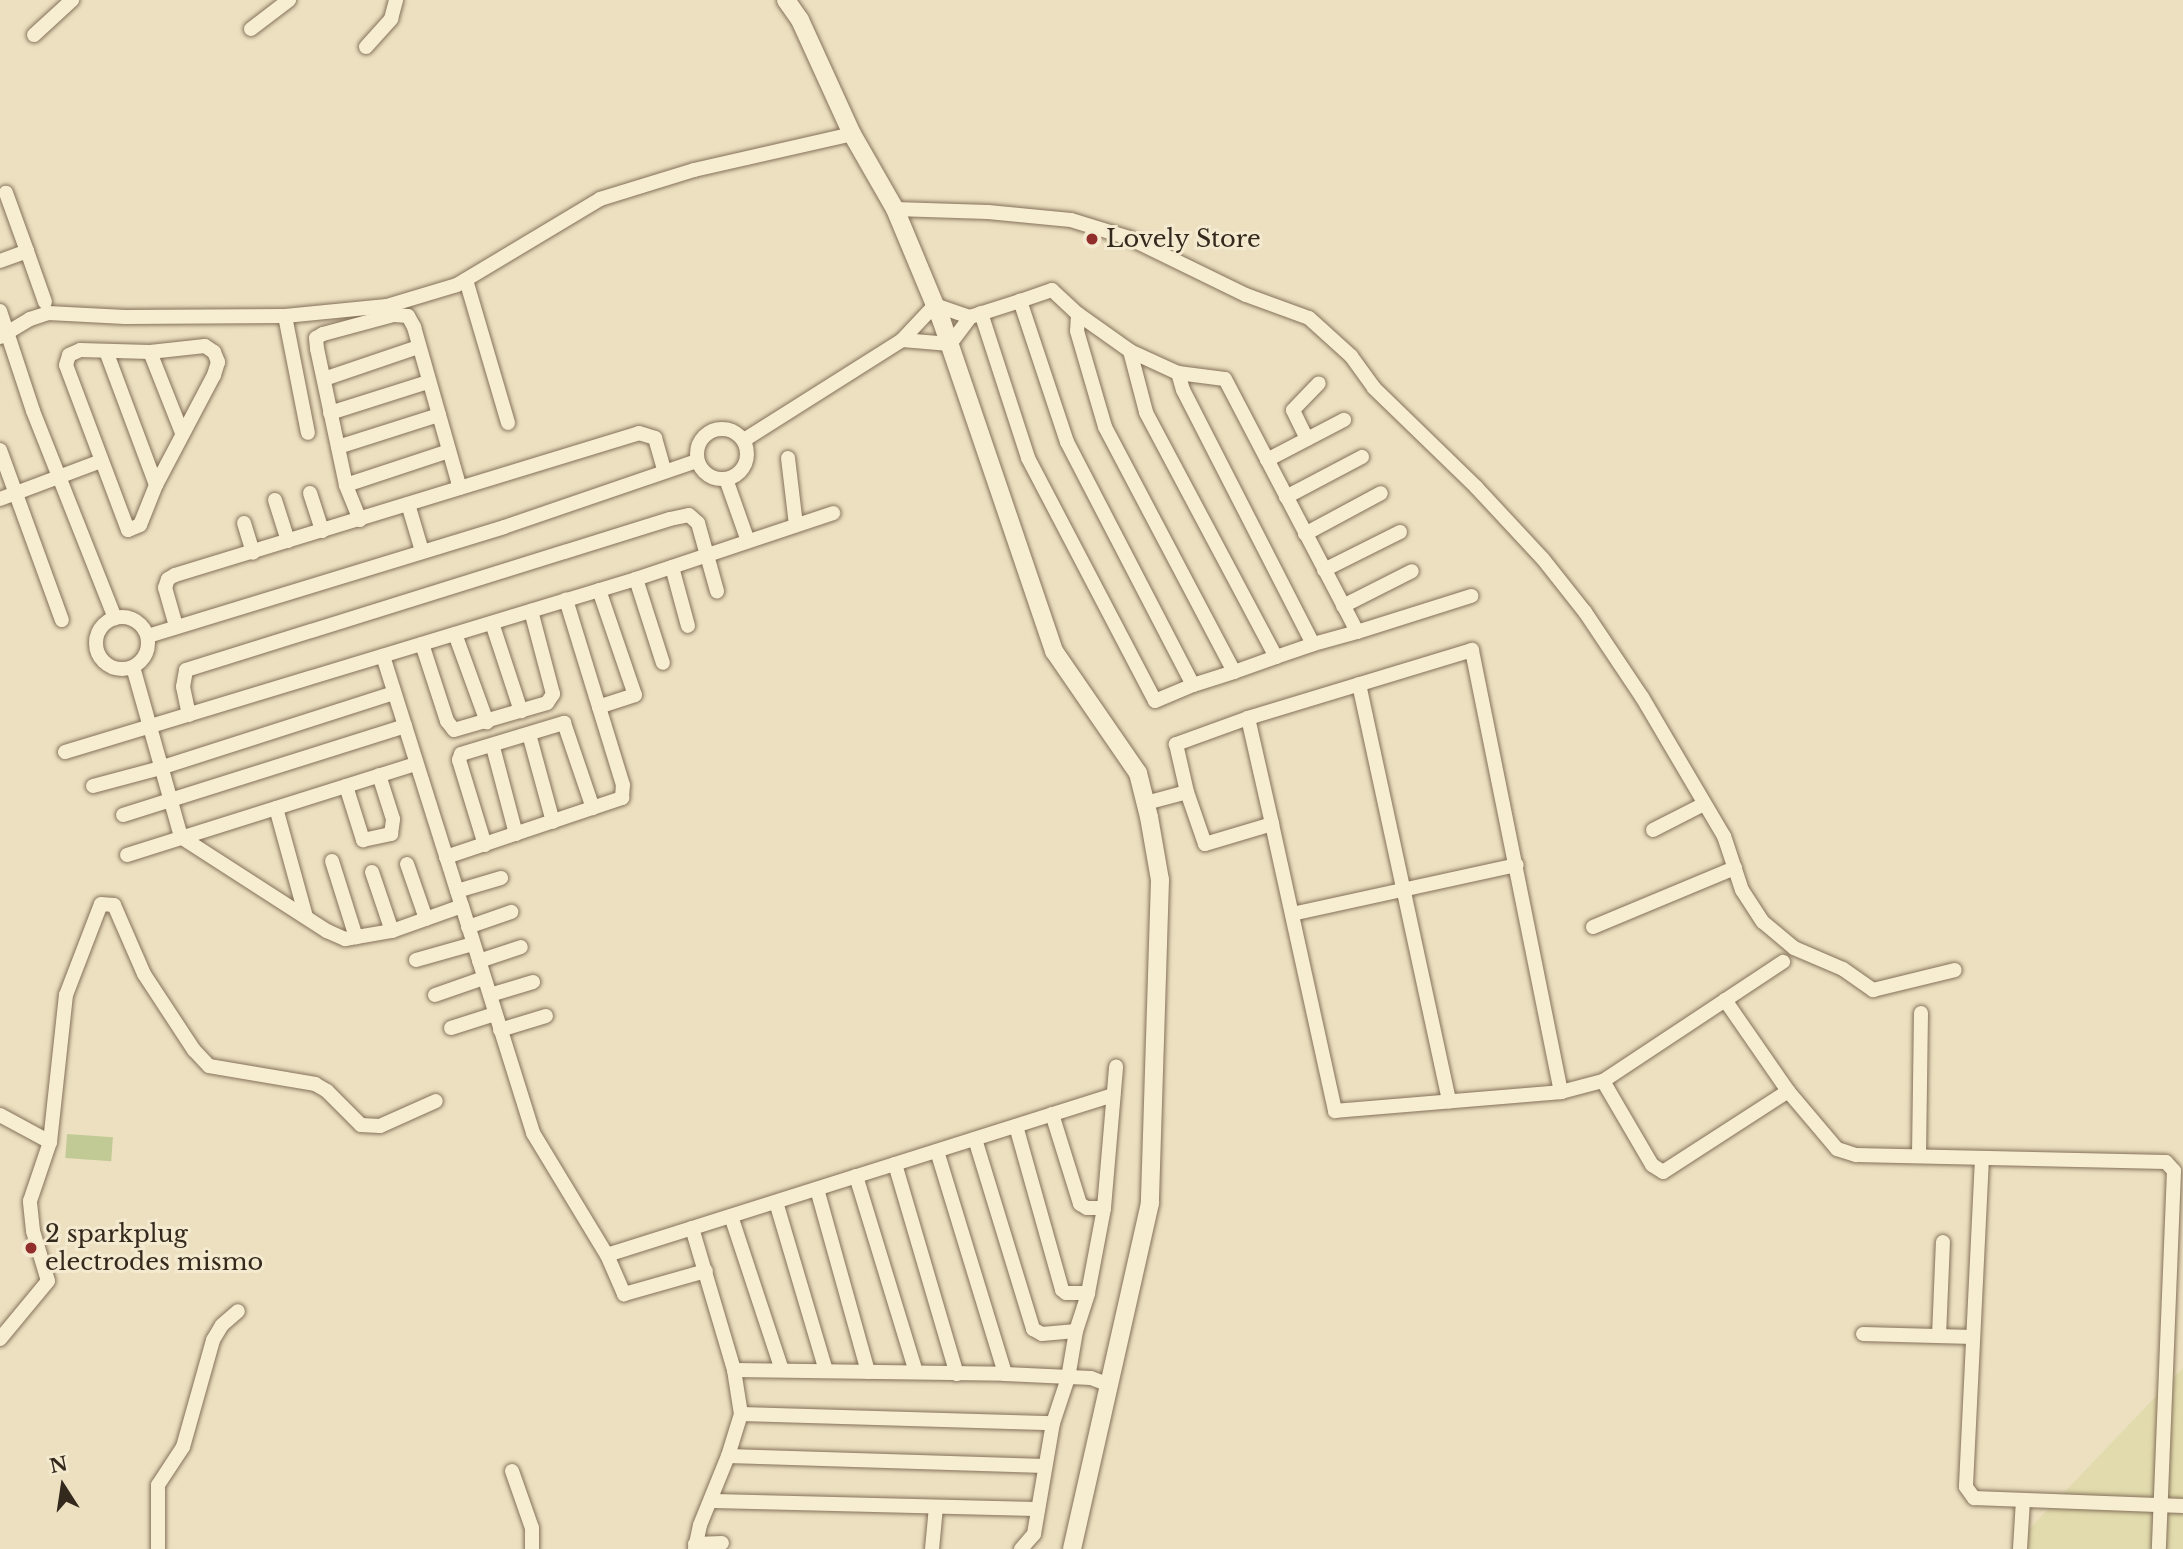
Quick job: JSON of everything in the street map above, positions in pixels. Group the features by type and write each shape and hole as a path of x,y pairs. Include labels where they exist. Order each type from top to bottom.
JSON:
{"street":[{"path":"34,35 72,0"},
{"path":"251,29 289,0"},
{"path":"366,47 391,19 396,0"},
{"path":"786,0 800,20 852,134 895,209 935,305 1054,651 1138,773 1146,803 1160,880 1150,1203 1072,1549"},
{"path":"4,336 30,319 48,313 125,317 285,316 387,306 457,285 600,199 694,170 852,134"},
{"path":"6,193 45,302"},
{"path":"895,209 1071,220 1129,238 1245,295 1309,318 1351,356 1374,388 1476,487 1543,559 1592,623 1642,697 1724,836 1742,890 1775,934 1794,948 1843,969 1872,990 1955,971"},
{"path":"0,261 27,251"},
{"path":"466,280 508,423"},
{"path":"935,305 975,315 1052,290 1078,314 1130,351 1178,373 1225,379 1357,632"},
{"path":"1020,302 1067,442 1193,685"},
{"path":"744,440 902,340 935,305"},
{"path":"0,311 4,336 115,618"},
{"path":"1078,314 1077,331 1105,427 1234,672"},
{"path":"360,520 346,485 330,413 316,338 323,334 394,315 408,316 414,327 460,488"},
{"path":"950,344 975,315"},
{"path":"975,315 1028,458 1155,701 1193,685 1313,644 1471,596"},
{"path":"285,316 308,433"},
{"path":"902,340 950,344"},
{"path":"205,346 214,352 218,362 215,374 182,433 139,526 128,530 66,365 69,355 80,350 106,351 150,352 205,346"},
{"path":"324,379 418,347"},
{"path":"106,351 156,485"},
{"path":"1130,351 1146,412 1276,657"},
{"path":"150,352 182,433"},
{"path":"1178,373 1183,390 1313,644"},
{"path":"330,413 428,382"},
{"path":"1307,439 1293,410 1319,383"},
{"path":"338,447 439,415"},
{"path":"1267,460 1344,420"},
{"path":"723,428 735,432 744,440 747,452 745,464 737,474 726,479 714,478 703,472 697,461 696,449 702,438 711,430 723,428"},
{"path":"176,626 165,588 167,579 639,433 655,438 665,472"},
{"path":"0,450 61,620"},
{"path":"346,485 449,451"},
{"path":"1286,497 1362,457"},
{"path":"788,458 796,525"},
{"path":"0,499 101,461"},
{"path":"148,636 422,551 697,461"},
{"path":"726,479 748,541"},
{"path":"1306,534 1381,493"},
{"path":"310,494 322,531"},
{"path":"275,500 288,541"},
{"path":"408,504 422,551"},
{"path":"65,752 636,579 833,513"},
{"path":"190,715 183,687 186,670 689,515 694,518 717,591"},
{"path":"244,523 253,552"},
{"path":"1324,570 1400,532"},
{"path":"672,567 688,626"},
{"path":"1343,606 1412,571"},
{"path":"636,579 663,663"},
{"path":"599,590 635,695 599,707"},
{"path":"446,857 619,800 624,793 566,600"},
{"path":"422,644 447,721 454,730 487,722 547,703 553,694 531,611"},
{"path":"115,618 135,620 148,636 148,649 143,660 133,667 121,669 109,666 100,657 96,646 97,634 104,624 115,618"},
{"path":"492,623 521,711"},
{"path":"455,634 487,722"},
{"path":"1272,824 1205,844 1187,792 1176,744 1248,718 1472,650 1561,1091"},
{"path":"383,656 533,1133 607,1255 625,1294 706,1270"},
{"path":"133,667 181,837 345,939 392,931 462,906"},
{"path":"1359,684 1449,1101"},
{"path":"93,786 160,768 394,694"},
{"path":"1248,718 1335,1111 1561,1091 1603,1081 1783,962"},
{"path":"485,845 459,756 564,723 593,808"},
{"path":"123,815 405,726"},
{"path":"529,734 553,822"},
{"path":"493,747 516,834"},
{"path":"127,855 415,764"},
{"path":"346,786 363,840 366,842 391,834 393,819 379,775"},
{"path":"1146,803 1187,792"},
{"path":"1653,830 1704,804"},
{"path":"276,808 306,917"},
{"path":"331,861 356,937"},
{"path":"407,864 426,919"},
{"path":"1292,914 1517,865"},
{"path":"1593,928 1735,868"},
{"path":"372,872 392,931"},
{"path":"457,891 501,878"},
{"path":"0,1339 48,1281 33,1231 30,1201 50,1142 66,995 101,904 114,905 144,974 194,1050 209,1066 315,1084 327,1091 361,1125 380,1126 436,1101"},
{"path":"468,927 512,912"},
{"path":"416,960 473,944"},
{"path":"479,961 522,947"},
{"path":"435,995 484,978"},
{"path":"489,995 533,982"},
{"path":"1725,1000 1788,1091 1837,1149 1856,1155 2166,1162 2174,1171 2176,1275 2159,1549"},
{"path":"1919,1156 1921,1013"},
{"path":"451,1028 495,1014"},
{"path":"500,1030 546,1016"},
{"path":"1021,1549 1034,1534 1053,1423 1068,1378 1104,1208 1116,1067"},
{"path":"1603,1081 1652,1165 1663,1172 1788,1091"},
{"path":"607,1255 1113,1095"},
{"path":"1052,1114 1080,1203 1087,1208 1104,1208"},
{"path":"0,1115 50,1142"},
{"path":"1016,1126 1062,1290 1066,1293 1087,1293"},
{"path":"975,1139 1033,1329 1042,1334 1076,1331"},
{"path":"937,1151 1005,1374"},
{"path":"1982,1158 1966,1487 1974,1498 2183,1506"},
{"path":"895,1164 957,1374"},
{"path":"856,1176 916,1372"},
{"path":"817,1189 868,1372"},
{"path":"776,1202 826,1371"},
{"path":"731,1216 782,1370"},
{"path":"692,1228 734,1370 741,1414 728,1456 700,1525 695,1547 722,1543"},
{"path":"1939,1336 1943,1242"},
{"path":"158,1549 158,1485 183,1447 213,1340 222,1325 238,1311"},
{"path":"1863,1334 1973,1336"},
{"path":"734,1370 1005,1374 1091,1378 1109,1385"},
{"path":"741,1414 1053,1423"},
{"path":"728,1456 1045,1466"},
{"path":"512,1471 532,1528 532,1549"},
{"path":"2020,1549 2022,1500"},
{"path":"711,1501 1038,1508"},
{"path":"932,1549 936,1507"}],"shaded area":[{"path":"2183,1368 2183,1549 2010,1549"}],"green space":[{"path":"67,1134 113,1137 111,1161 65,1158"}],"place":[{"name":"Lovely Store","path":"1092,239"},
{"name":"2 sparkplug electrodes mismo","path":"31,1248"}]}
